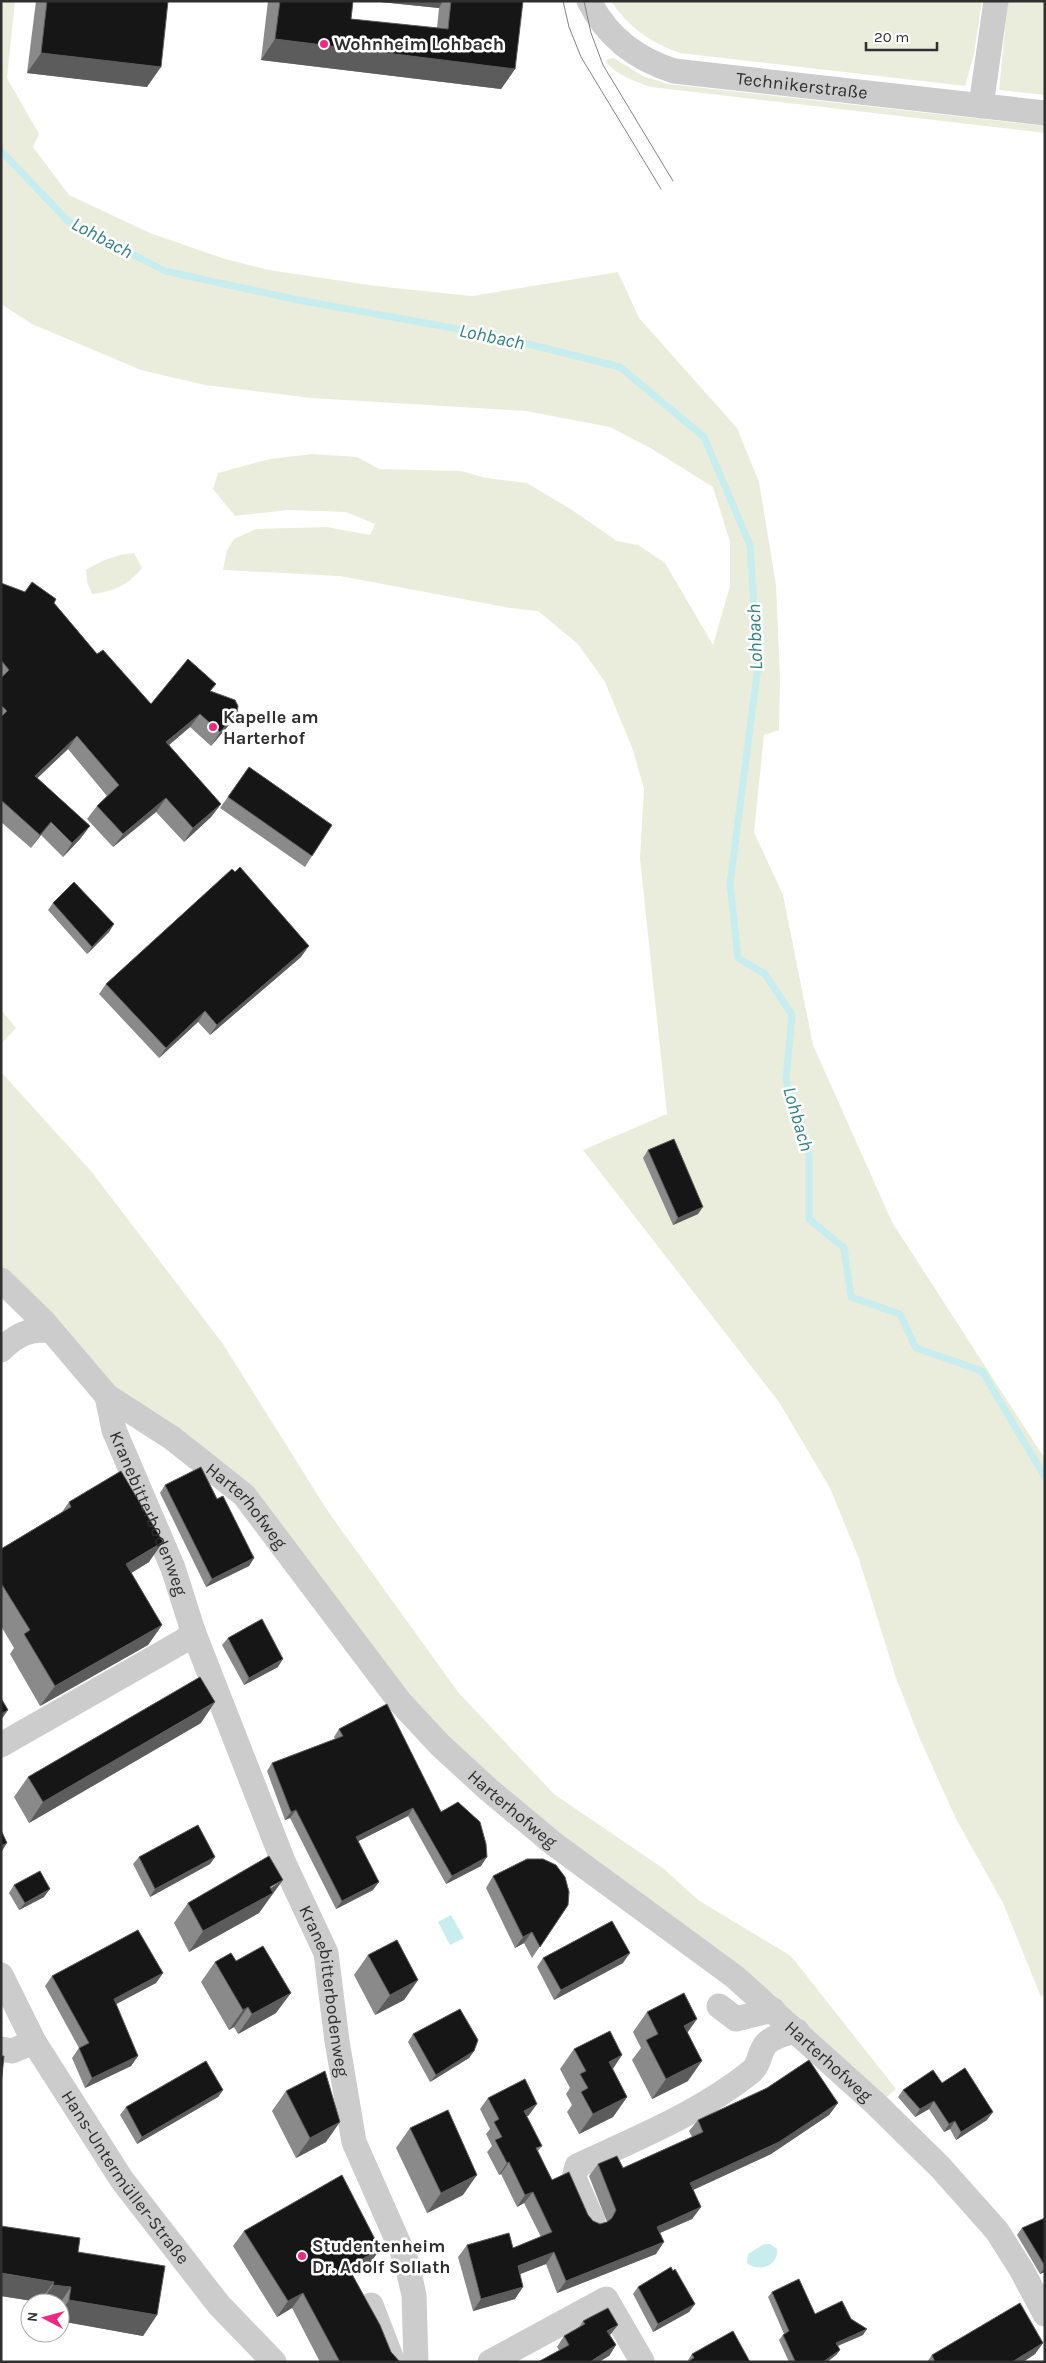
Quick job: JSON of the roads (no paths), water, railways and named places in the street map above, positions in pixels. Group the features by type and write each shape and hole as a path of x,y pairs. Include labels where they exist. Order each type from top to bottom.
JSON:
{"street":[{"name":"Technikerstraße","path":"589,1 605,27 624,46 649,62 674,71 1045,113"},
{"path":"981,106 996,1"},
{"name":"Harterhofweg","path":"1,1280 51,1331 107,1396 172,1438 244,1495 400,1702 440,1745 489,1790 548,1839 735,1977 798,2031 878,2105 941,2168 997,2231 1021,2269 1045,2314"},
{"path":"1,1350 16,1336 26,1332 38,1329 51,1331"},
{"name":"Kranebitterbodenweg","path":"107,1396 114,1430 173,1568 193,1631 283,1861 326,1952 337,2041 354,2142 406,2260 414,2295 416,2362"},
{"path":"1,1745 184,1640 193,1631"},
{"name":"Hans-Untermüller-Straße","path":"1,1975 34,2042 129,2190 219,2304 274,2362"},
{"path":"719,2006 736,2019 773,2010"},
{"path":"593,2221 574,2178 577,2166 663,2126 738,2082 756,2067 766,2044 784,2034 798,2031"},
{"path":"1,2049 12,2051 34,2042"},
{"path":"490,2362 606,2300 642,2360"},
{"path":"371,2304 393,2362"}],"water":[{"path":"451,1915 464,1938 450,1945 438,1922"},
{"path":"764,2244 770,2244 777,2249 777,2255 772,2264 757,2267 747,2263 748,2254"}],"waterway":[{"name":"Lohbach","path":"1,151 68,221 165,271 298,300 497,336 620,367 704,437 750,545 758,666 730,884 738,958 765,974 792,1015 786,1080 809,1156 809,1219 844,1248 851,1297 900,1314 916,1348 982,1371 1045,1477"}],"tram line":[{"path":"563,1 569,27 581,57 661,189"},
{"path":"584,1 591,33 603,65 673,181"}],"place":[{"name":"Wohnheim Lohbach","path":"324,44"},
{"name":"Kapelle am Harterhof","path":"213,727"},
{"name":"Studentenheim Dr. Adolf Sollath","path":"302,2256"}]}
